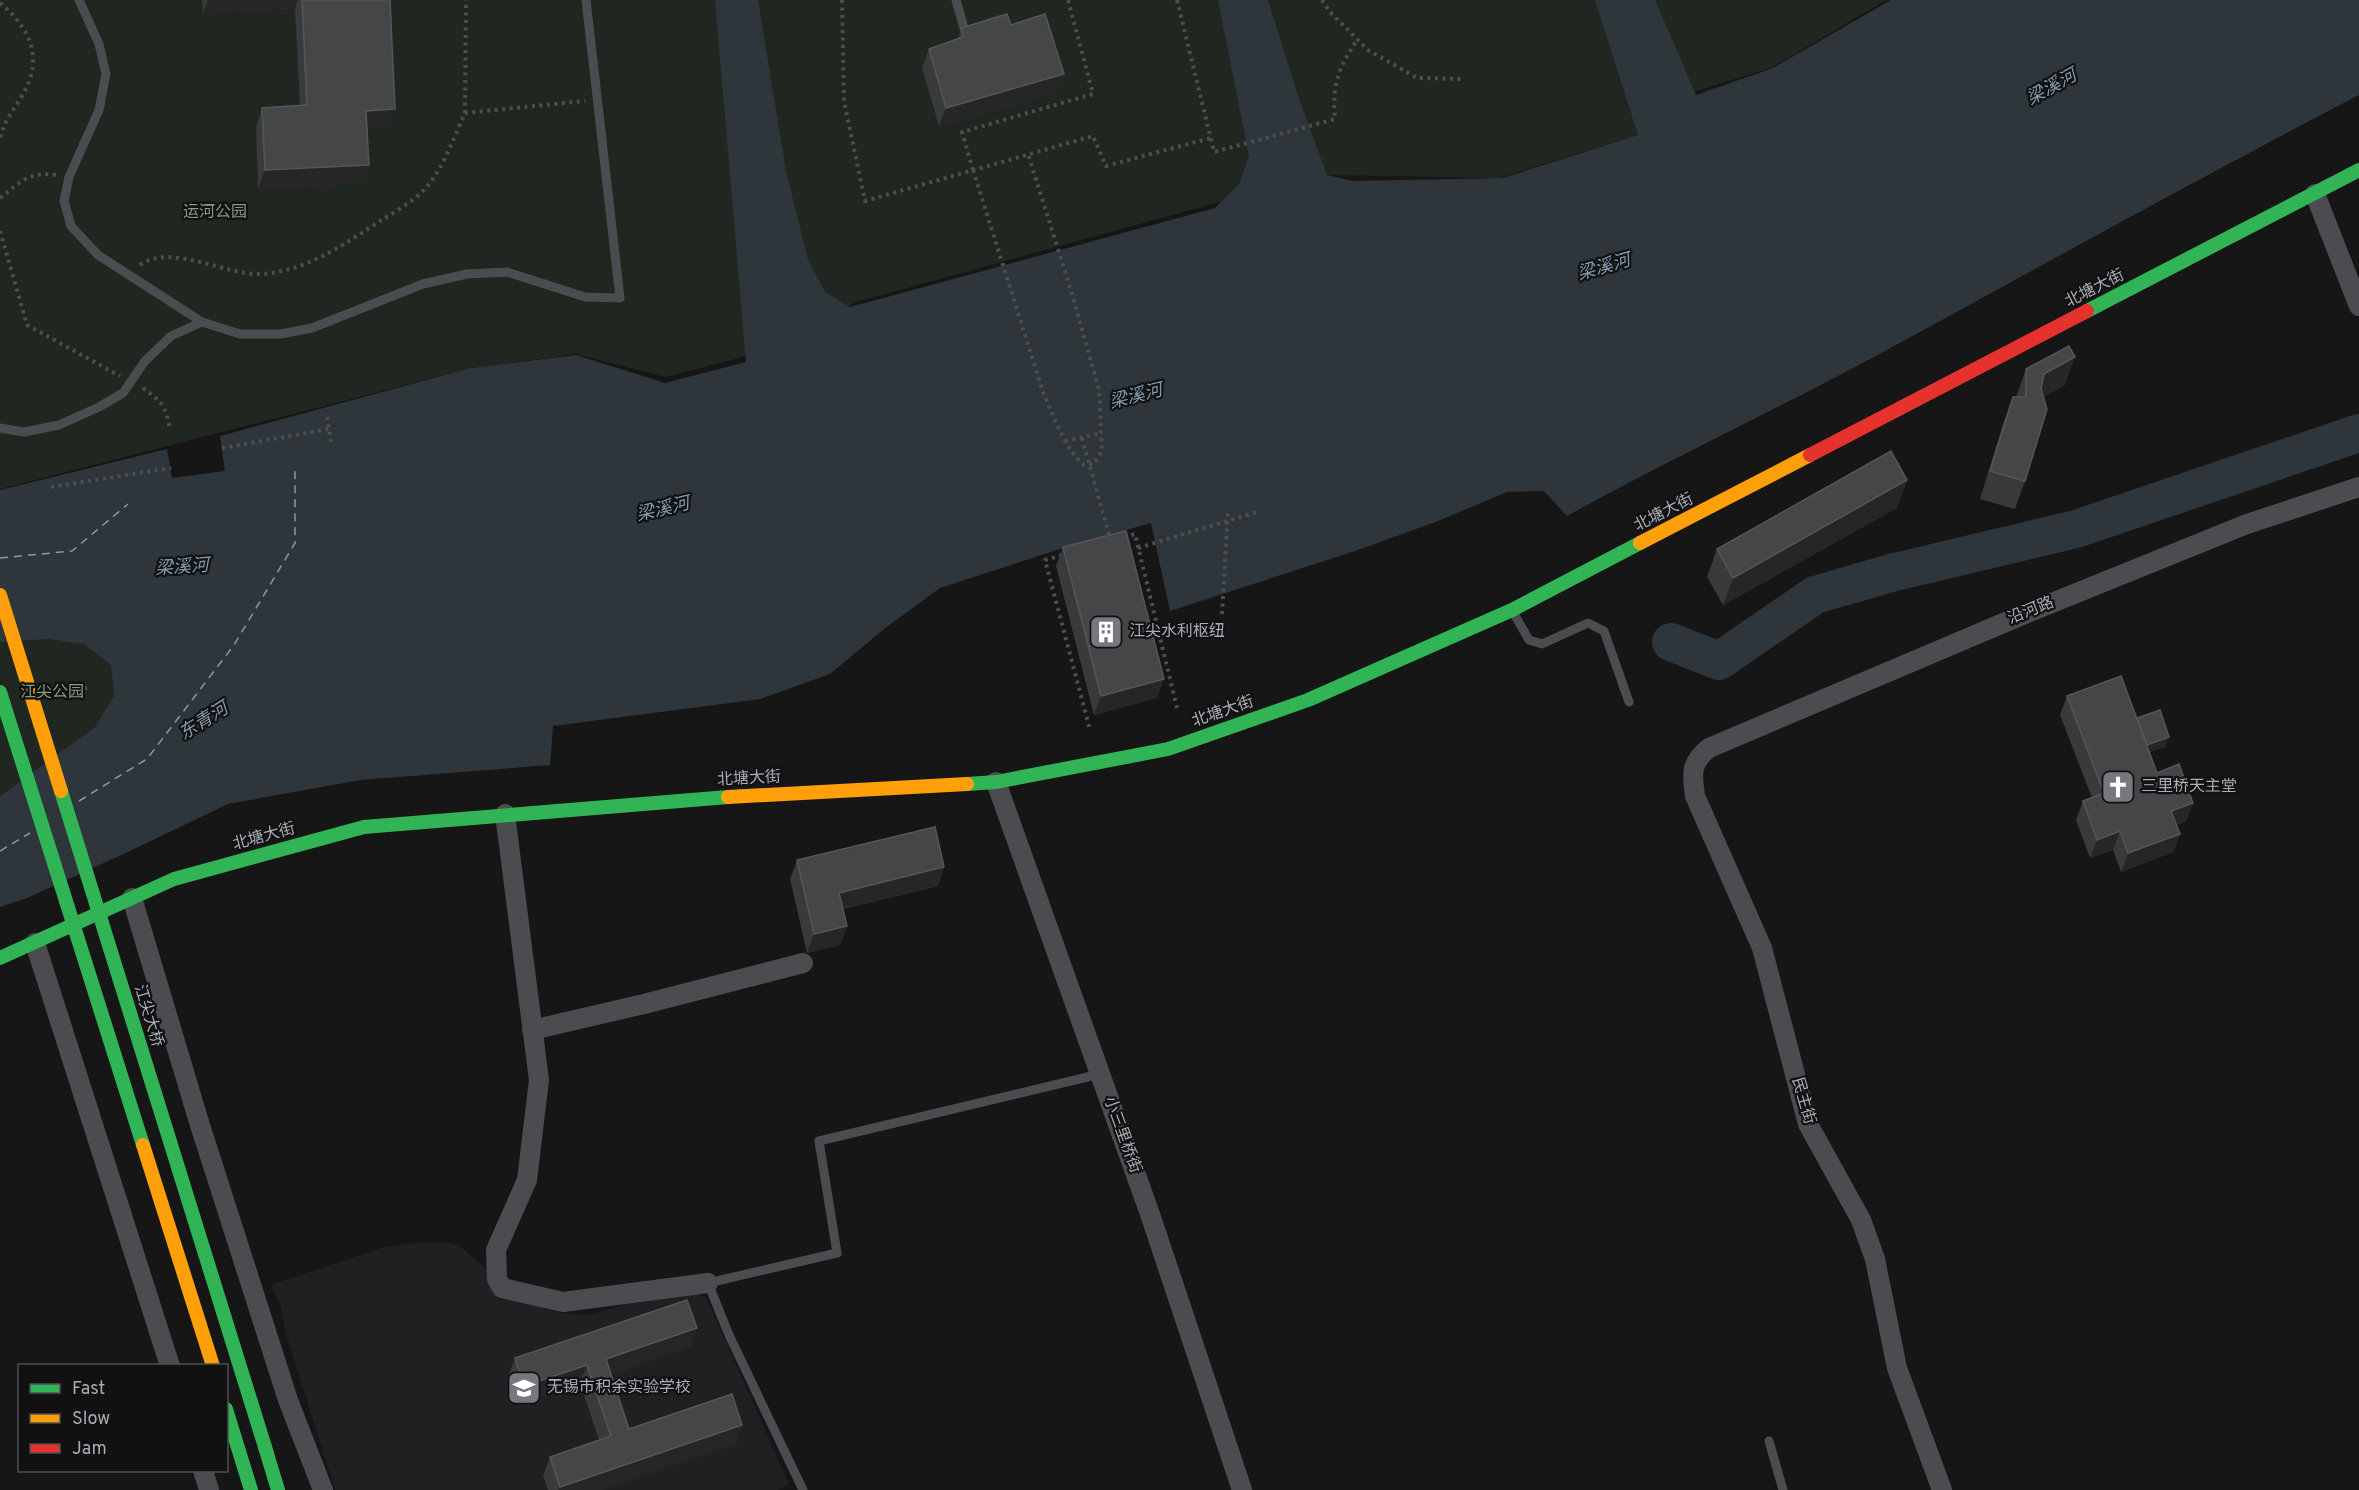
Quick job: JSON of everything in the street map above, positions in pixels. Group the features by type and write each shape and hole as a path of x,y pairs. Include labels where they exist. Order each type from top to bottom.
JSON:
{"main road":[{"name":"北塘大街","path":"0,958 174,879 364,827 728,797 996,782 1168,749 1308,700 1512,610 2359,170"},
{"name":"江尖大桥","path":"0,595 278,1490"},
{"path":"0,692 213,1364"},
{"path":"228,1415 251,1490"}],"street":[{"path":"2315,194 2359,306"},
{"name":"沿河路","path":"1709,748 2026,613 2247,524 2359,487"},
{"name":"民主街","path":"1709,748 1698,756 1692,773 1695,796 1762,948 1808,1124 1861,1220 1875,1259 1897,1368 1942,1490"},
{"name":"小三里桥街","path":"996,782 1151,1217 1242,1490"},
{"path":"505,814 540,1080 527,1180 496,1250 496,1279 502,1288 562,1302 708,1283"},
{"path":"132,898 199,1122 277,1367 323,1490"},
{"path":"35,943 170,1364"},
{"path":"532,1030 803,963"},
{"path":"204,1472 209,1490"}],"lane":[{"path":"79,0 99,44 106,74 99,110 69,177 64,201 71,226 98,255 126,275 202,322 240,334 281,334 312,328 423,284 467,274 507,272 585,297 620,297 586,0"},
{"path":"956,0 964,28"},
{"path":"0,428 24,432 59,425 99,407 123,393 145,361 171,336 202,322"},
{"path":"1512,610 1528,640 1542,644 1588,623 1604,631 1629,702"},
{"path":"803,1490 729,1335 708,1283 837,1253 819,1141 1100,1074"},
{"path":"1769,1441 1783,1490"}],"path":[{"path":"126,275 144,262 166,258 196,261 229,270 260,274 297,267 333,252 421,192 436,172 465,113 466,0"},
{"path":"842,0 844,101 865,201 1093,136 1106,166 1211,138"},
{"path":"1028,154 1063,263 1099,389 1102,451 1094,464 1083,465 1076,458 1065,441 1043,392 962,132 1092,94 1068,0"},
{"path":"1177,0 1214,152 1335,119 1333,93 1344,61 1357,40"},
{"path":"1322,0 1368,50 1417,78 1465,79"},
{"path":"0,3 19,21 32,45 32,71 24,91 2,130 0,141"},
{"path":"465,113 597,99"},
{"path":"0,198 22,181 39,172 69,177"},
{"path":"0,231 27,325 131,381 160,400 168,416 170,430"},
{"path":"327,417 331,442"},
{"path":"222,448 329,429"},
{"path":"1065,441 1102,433"},
{"path":"1082,438 1111,541 1135,534 1178,712"},
{"path":"51,487 171,468"},
{"path":"1222,614 1228,510"},
{"path":"1138,548 1260,511"},
{"path":"1067,554 1046,560 1090,730"}],"shaded area":[{"name":"无锡市积余实验学校","path":"421,1242 446,1242 459,1245 488,1271 531,1303 560,1313 591,1315 677,1288 706,1297 789,1484 777,1490 335,1490 287,1337 280,1304 271,1285 384,1247"}],"green space":[{"name":"运河公园","path":"0,0 1886,0 1773,67 1697,91 1638,135 1499,178 1327,175 1212,204 856,302 742,357 666,377 576,354 472,368 0,489"},
{"name":"江尖公园","path":"49,639 84,643 111,665 114,697 95,727 0,796 0,642"}],"water":[{"path":"715,0 758,0 786,171 808,260 825,292 850,307 1215,208 1239,184 1249,156 1218,0 1268,0 1298,96 1327,175 1353,181 1503,178 1638,135 1595,0 1655,0 1696,95 1773,68 1891,0 2359,0 2359,95 1845,372 1567,516 1544,491 1507,492 1438,521 1355,551 1170,611 1151,523 1060,549 940,588 884,629 830,674 760,699 553,726 550,765 360,780 228,804 27,898 0,907 0,796 95,727 114,696 111,665 84,644 49,639 0,642 0,490 167,449 172,478 225,471 220,436 471,368 576,355 665,383 746,362"}],"building":[{"path":"302,0 390,0 395,109 366,111 369,165 265,170 262,108 307,105"},
{"path":"1007,14 1011,25 1045,14 1064,74 946,108 929,49 963,37 961,28"},
{"path":"2069,346 2075,357 2044,374 2041,389 2047,409 2025,481 1990,471 2013,397 2026,397 2026,369"},
{"path":"1891,451 1907,480 1733,578 1717,549"},
{"name":"江尖水利枢纽","path":"1126,531 1164,679 1101,696 1063,547"},
{"name":"三里桥天主堂","path":"2121,676 2157,773 2179,764 2193,803 2171,811 2180,834 2128,853 2120,831 2097,840 2083,801 2104,793 2067,696"},
{"path":"2160,710 2169,737 2147,745 2137,718"},
{"path":"935,827 944,867 839,893 847,926 814,934 797,860"},
{"path":"687,1300 697,1328 606,1359 629,1429 732,1394 742,1425 560,1487 550,1457 611,1436 587,1365 524,1386 515,1358"}],"waterway":[{"path":"1671,642 1719,661 1815,595 1891,573 2076,529 2359,433"}],"ferry route":[{"path":"79,801 147,759 234,645 295,543 295,469"},
{"path":"0,558 72,551 128,504"},
{"path":"0,851 30,833"}],"traffic: fast":[{"path":"2087,311 2359,170"},
{"path":"967,784 996,782 1168,749 1308,700 1512,610 1640,543"},
{"path":"0,692 143,1145"},
{"path":"61,791 265,1447"},
{"path":"0,958 174,879 364,827 728,797"},
{"path":"228,1415 251,1490"},
{"path":"265,1447 278,1490"}],"traffic: slow":[{"path":"1640,543 1810,455"},
{"path":"0,595 61,791"},
{"path":"728,797 967,784"},
{"path":"143,1145 212,1364"}],"traffic: jam":[{"path":"1810,455 2087,311"}],"place":[{"name":"江尖水利枢纽","path":"1106,632"},
{"name":"三里桥天主堂","path":"2118,787"},
{"name":"无锡市积余实验学校","path":"524,1388"}],"water label":[{"name":"梁溪河","path":"2052,88"},
{"name":"梁溪河","path":"1604,268"},
{"name":"梁溪河","path":"1136,397"},
{"name":"梁溪河","path":"663,510"},
{"name":"梁溪河","path":"182,568"},
{"name":"东青河","path":"204,722"}]}
